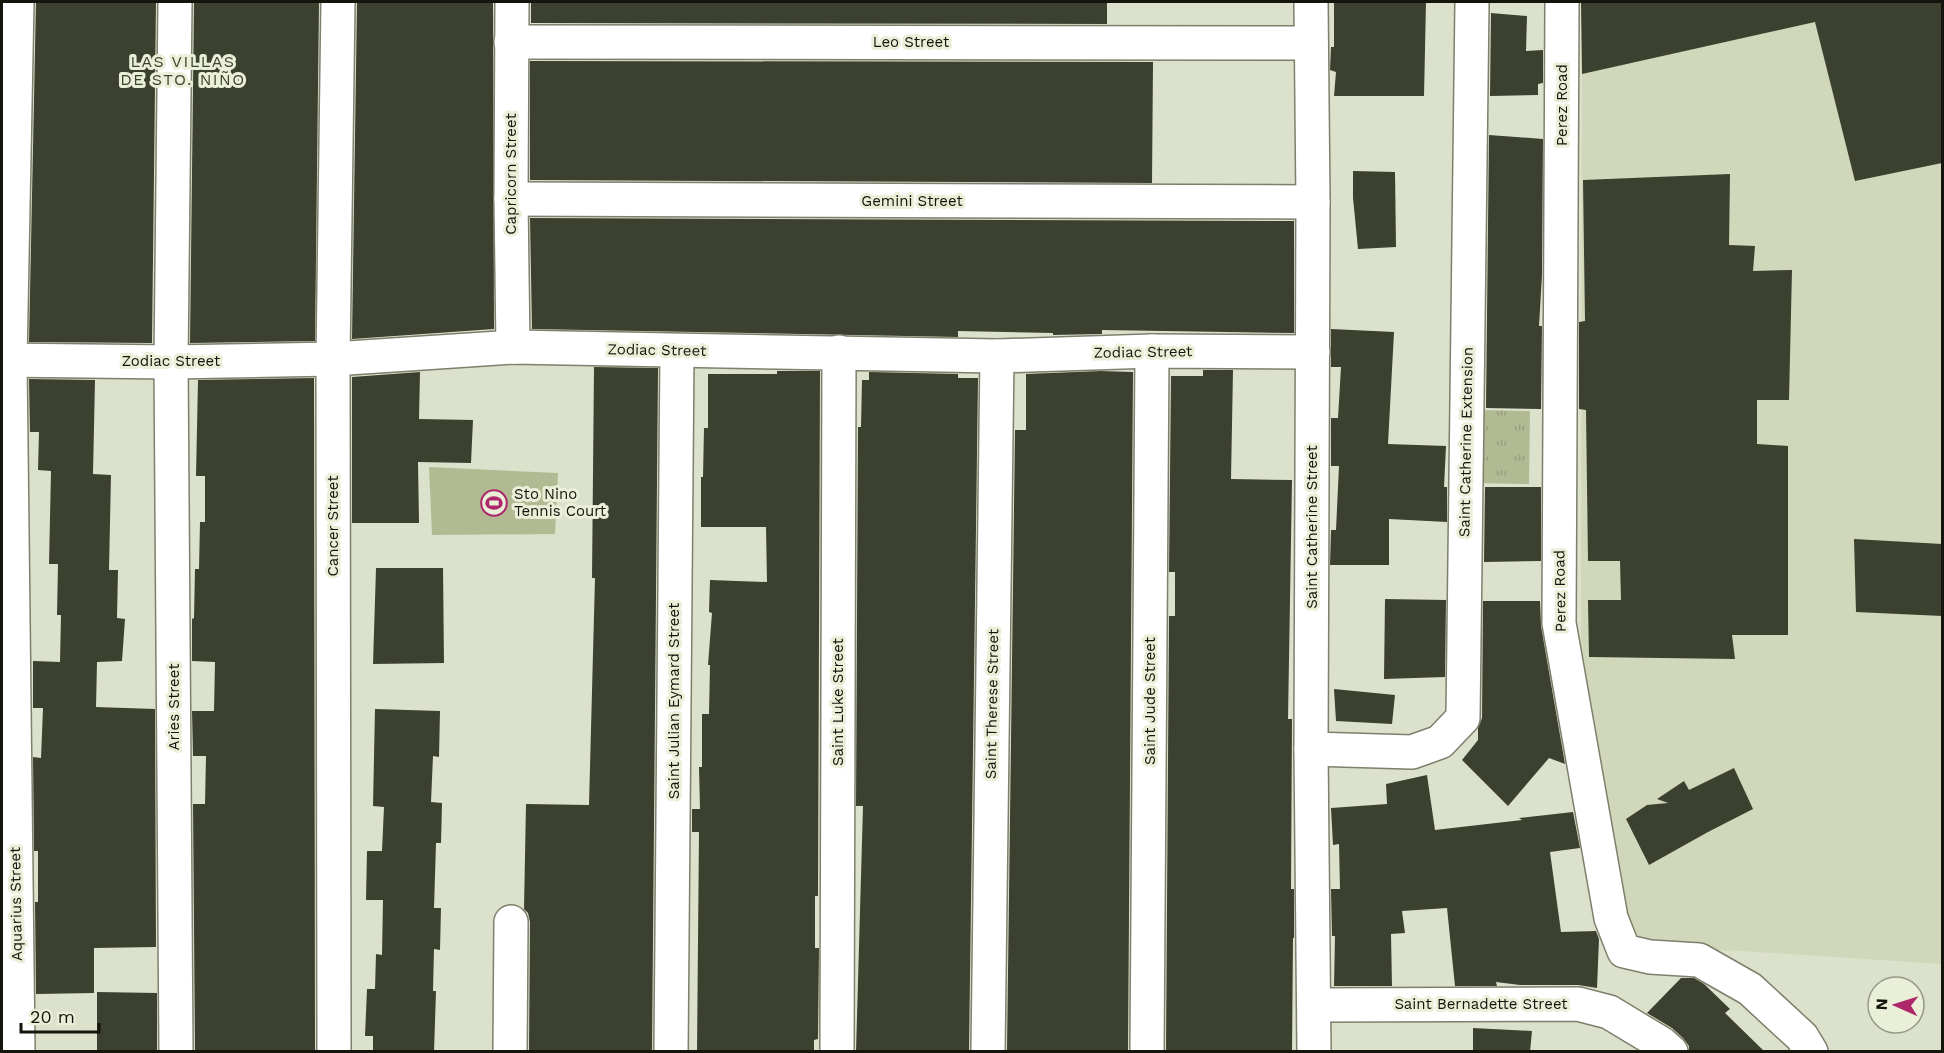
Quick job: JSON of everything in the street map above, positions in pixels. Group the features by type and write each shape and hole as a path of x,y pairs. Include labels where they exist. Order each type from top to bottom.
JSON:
{"street":[{"name":"Aquarius Street","path":"17,2 6,360 18,1052"},
{"name":"Aries Street","path":"176,2 171,362 176,1052"},
{"name":"Cancer Street","path":"334,1052 333,359 338,2"},
{"name":"Capricorn Street","path":"512,2 510,42 513,347"},
{"name":"Saint Catherine Street","path":"1311,2 1313,202 1311,749 1314,1052"},
{"name":"Saint Catherine Extension","path":"1311,749 1412,752 1440,742 1463,718 1472,2"},
{"name":"Perez Road","path":"1562,2 1559,623 1611,918 1624,951 1650,957 1699,960 1750,989 1802,1037 1812,1052"},
{"name":"Leo Street","path":"510,42 1311,43"},
{"name":"Gemini Street","path":"511,199 1313,202"},
{"name":"Zodiac Street","path":"6,360 171,362 333,359 513,347 997,356 1152,351 1313,352"},
{"name":"Saint Julian Eymard Street","path":"672,1052 677,351"},
{"name":"Saint Jude Street","path":"1147,1052 1152,351"},
{"name":"Saint Luke Street","path":"837,1052 839,352"},
{"name":"Saint Therese Street","path":"988,1052 997,356"},
{"path":"510,1052 511,922"},
{"name":"Saint Bernadette Street","path":"1314,1005 1578,1004 1609,1012 1662,1044 1671,1052"}],"shaded area":[{"path":"1582,2 1942,2 1942,964 1742,951 1632,947 1581,657"}],"green space":[{"path":"1475,410 1530,411 1529,484 1474,483"},
{"name":"Sto Nino Tennis Court","path":"429,467 558,473 555,534 432,535"}],"building":[{"path":"36,2 156,2 152,343 29,342"},
{"path":"194,2 319,2 315,341 190,343"},
{"path":"357,2 493,2 494,329 352,339"},
{"path":"531,2 1107,2 1107,24 531,23"},
{"path":"1334,2 1426,2 1424,96 1334,96 1336,72 1330,70 1331,47 1334,47"},
{"path":"1581,2 1942,2 1942,163 1855,181 1815,22 1582,74"},
{"path":"1491,13 1527,16 1526,51 1543,50 1543,83 1538,84 1538,95 1490,96"},
{"path":"530,61 1153,62 1152,183 530,180"},
{"path":"1489,135 1543,139 1542,275 1539,326 1542,326 1541,409 1486,408"},
{"path":"1353,171 1395,172 1396,247 1358,249"},
{"path":"1730,174 1729,245 1755,246 1753,271 1792,270 1789,400 1757,400 1757,444 1788,446 1788,635 1732,635 1735,659 1589,657 1588,600 1621,600 1620,561 1588,561 1586,410 1579,409 1579,322 1585,321 1583,180"},
{"path":"530,218 1294,221 1294,333 1102,330 1102,334 1053,335 1053,333 958,331 958,337 532,329"},
{"path":"1331,329 1394,332 1388,444 1446,446 1444,487 1447,487 1447,522 1389,519 1389,565 1330,565 1331,530 1336,530 1339,466 1331,466 1331,418 1338,418 1341,367 1331,367"},
{"path":"594,367 658,368 652,1052 529,1052 530,922 528,913 524,909 526,804 589,805 595,578 592,578"},
{"path":"1203,370 1233,370 1231,479 1292,480 1288,719 1292,719 1291,889 1294,889 1294,938 1292,1052 1166,1052 1169,616 1175,616 1175,572 1169,572 1171,376 1203,376"},
{"path":"777,371 820,371 818,896 815,896 815,948 819,948 818,1039 814,1040 814,1052 697,1052 699,832 692,832 692,809 700,809 699,767 702,767 702,714 709,714 710,665 708,665 712,613 709,612 710,580 767,582 766,527 701,527 704,428 708,428 708,374 777,374"},
{"path":"420,372 419,419 473,420 471,463 418,462 419,523 352,523 352,377"},
{"path":"869,372 958,374 958,378 978,378 969,1052 856,1052 863,806 856,806 858,427 861,427 862,380 869,380"},
{"path":"1133,372 1128,1052 1007,1051 1015,430 1026,430 1026,374"},
{"path":"314,378 315,1052 195,1052 193,804 205,804 206,756 193,756 192,711 214,711 215,662 192,661 195,569 199,569 200,522 205,522 205,476 196,476 198,380"},
{"path":"29,379 95,380 93,474 111,475 109,570 118,570 117,618 125,619 122,661 97,662 96,707 155,709 156,947 94,948 94,993 36,994 35,902 38,902 38,851 34,851 33,757 41,758 43,708 33,708 33,661 60,662 61,615 57,615 58,564 49,564 51,471 38,470 39,432 30,432"},
{"path":"1485,487 1541,487 1541,561 1484,562"},
{"path":"1854,539 1942,544 1942,616 1856,612"},
{"path":"376,568 443,568 444,663 373,664"},
{"path":"1385,599 1446,600 1445,677 1384,679"},
{"path":"1483,601 1540,601 1541,626 1565,764 1549,758 1508,806 1462,760 1478,740 1478,728 1482,718"},
{"path":"1334,689 1395,695 1392,724 1336,721"},
{"path":"375,709 440,711 439,757 433,756 431,802 442,803 441,843 436,843 434,908 441,908 440,950 434,949 433,991 436,991 434,1052 373,1052 373,1036 365,1036 367,989 375,989 376,954 382,955 383,900 366,900 367,851 382,851 384,807 373,806"},
{"path":"1734,768 1753,809 1649,865 1626,819 1647,805 1668,803 1657,799 1684,781 1689,790"},
{"path":"1427,775 1435,830 1573,812 1580,848 1550,852 1561,932 1596,931 1599,939 1597,988 1578,985 1520,985 1496,982 1497,986 1455,986 1447,908 1402,911 1405,933 1391,934 1392,986 1334,986 1335,936 1332,936 1331,889 1340,889 1339,844 1333,845 1331,808 1387,804 1386,784"},
{"path":"1681,978 1694,978 1704,984 1730,1009 1725,1013 1765,1052 1689,1052 1689,1046 1683,1038 1672,1028 1647,1013"},
{"path":"97,992 157,993 157,1052 97,1052"},
{"path":"1473,1028 1532,1031 1530,1052 1473,1052"}],"place":[{"name":"Sto Nino Tennis Court","path":"494,503"}],"district":[{"name":"LAS VILLAS DE STO. NIÑO","path":"183,70"}]}
